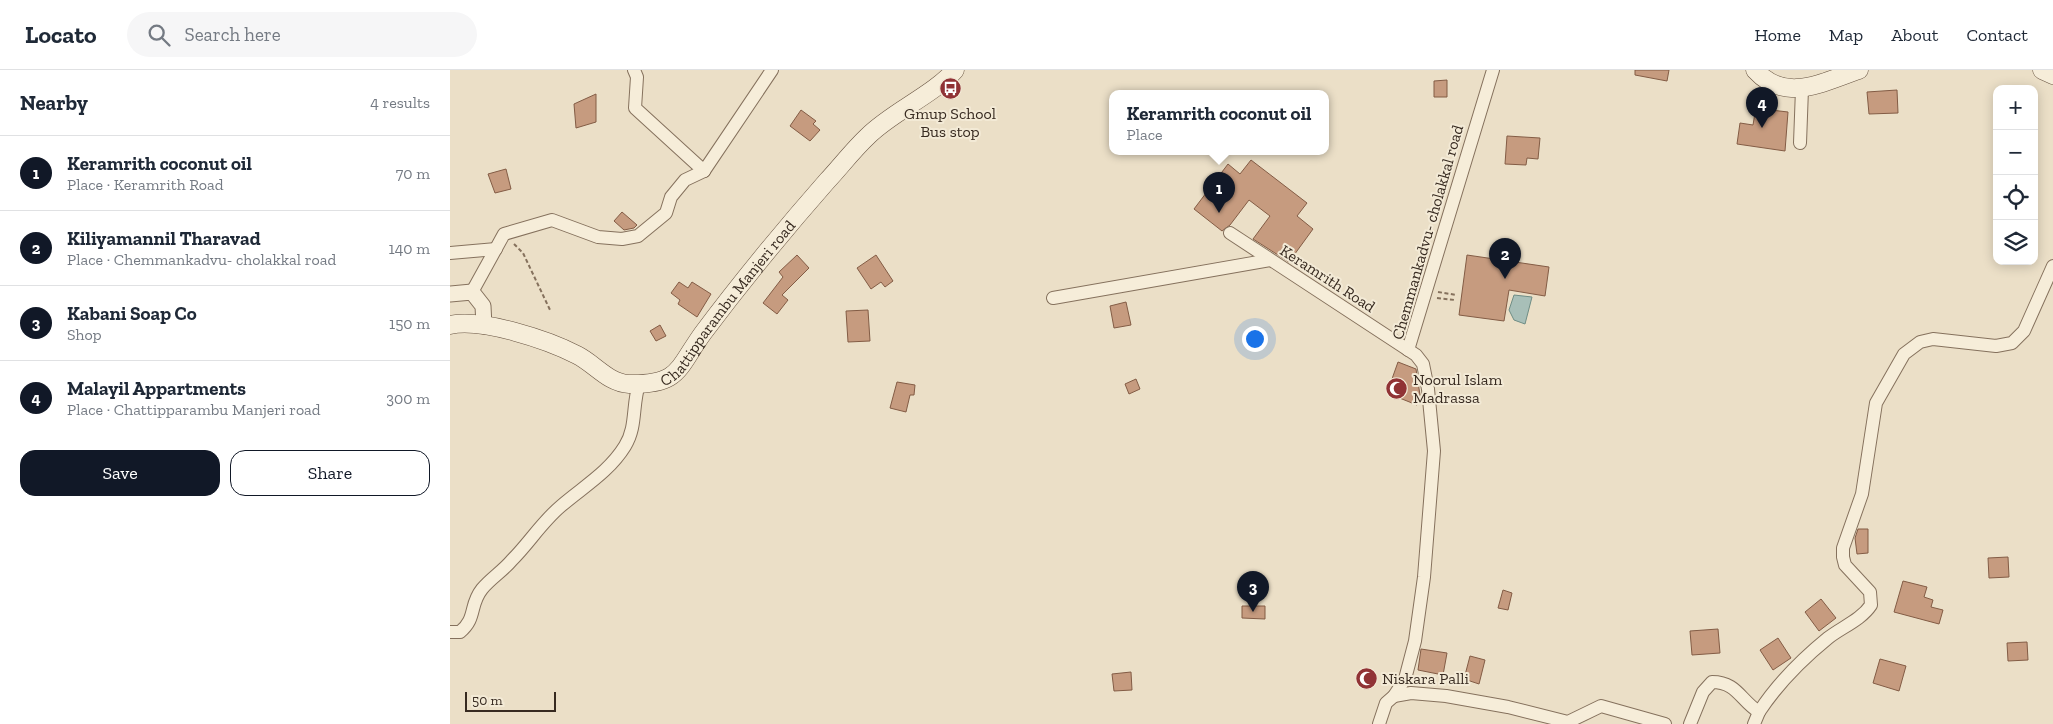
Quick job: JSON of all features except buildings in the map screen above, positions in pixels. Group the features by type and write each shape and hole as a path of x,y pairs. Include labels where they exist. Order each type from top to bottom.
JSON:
{"main road":[{"name":"Chattipparambu Manjeri road","path":"450,325 484,326 528,336 577,355 615,381 639,384 659,382 670,378 678,371 702,335 778,239 868,135 955,70"},
{"path":"1755,70 1764,80 1782,89 1802,89 1859,70"},
{"path":"2042,70 2053,75"}],"street":[{"path":"634,70 636,77 635,108 704,171"},
{"path":"472,292 504,234 552,220 598,237 622,239 638,236 666,213 671,197 685,180 704,171 772,70"},
{"name":"Chemmankadvu- cholakkal road","path":"1378,724 1386,703 1394,696 1405,679 1414,641 1424,576 1427,519 1434,450 1432,417 1423,364 1416,355 1408,350 1492,70"},
{"path":"1800,143 1802,89"},
{"name":"Keramrith Road","path":"1230,233 1408,350"},
{"path":"450,253 496,249"},
{"path":"1053,298 1270,260"},
{"path":"1690,724 1703,692 1712,682 1724,682 1731,686 1749,706 1756,718 1777,684 1834,633 1859,617 1871,604 1870,592 1845,565 1843,548 1862,494 1876,403 1904,354 1920,342 1933,339 1996,346 2012,343 2024,330 2053,266"},
{"path":"450,294 472,292"},
{"path":"472,292 483,306 484,326"},
{"path":"450,632 460,632 470,624 474,605 480,591 511,561 559,507 610,467 626,445 634,423 634,398 639,384"},
{"path":"1394,696 1411,693 1446,696 1508,707 1568,722 1601,706 1665,724"}],"path":[{"path":"504,234 523,253 551,312"},
{"path":"1425,293 1457,295"},
{"path":"1425,293 1455,300"}],"water":[{"path":"1514,295 1532,297 1525,324 1514,320 1509,310"}],"place":[{"name":"Gmup School Bus stop","path":"950,89"},
{"name":"Malayil Appartments","path":"1762,128"},
{"name":"Keramrith coconut oil","path":"1219,213"},
{"name":"Kiliyamannil Tharavad","path":"1505,279"},
{"name":"Noorul Islam Madrassa","path":"1397,388"},
{"name":"Kabani Soap Co","path":"1253,612"},
{"name":"Niskara Palli","path":"1366,678"}]}
